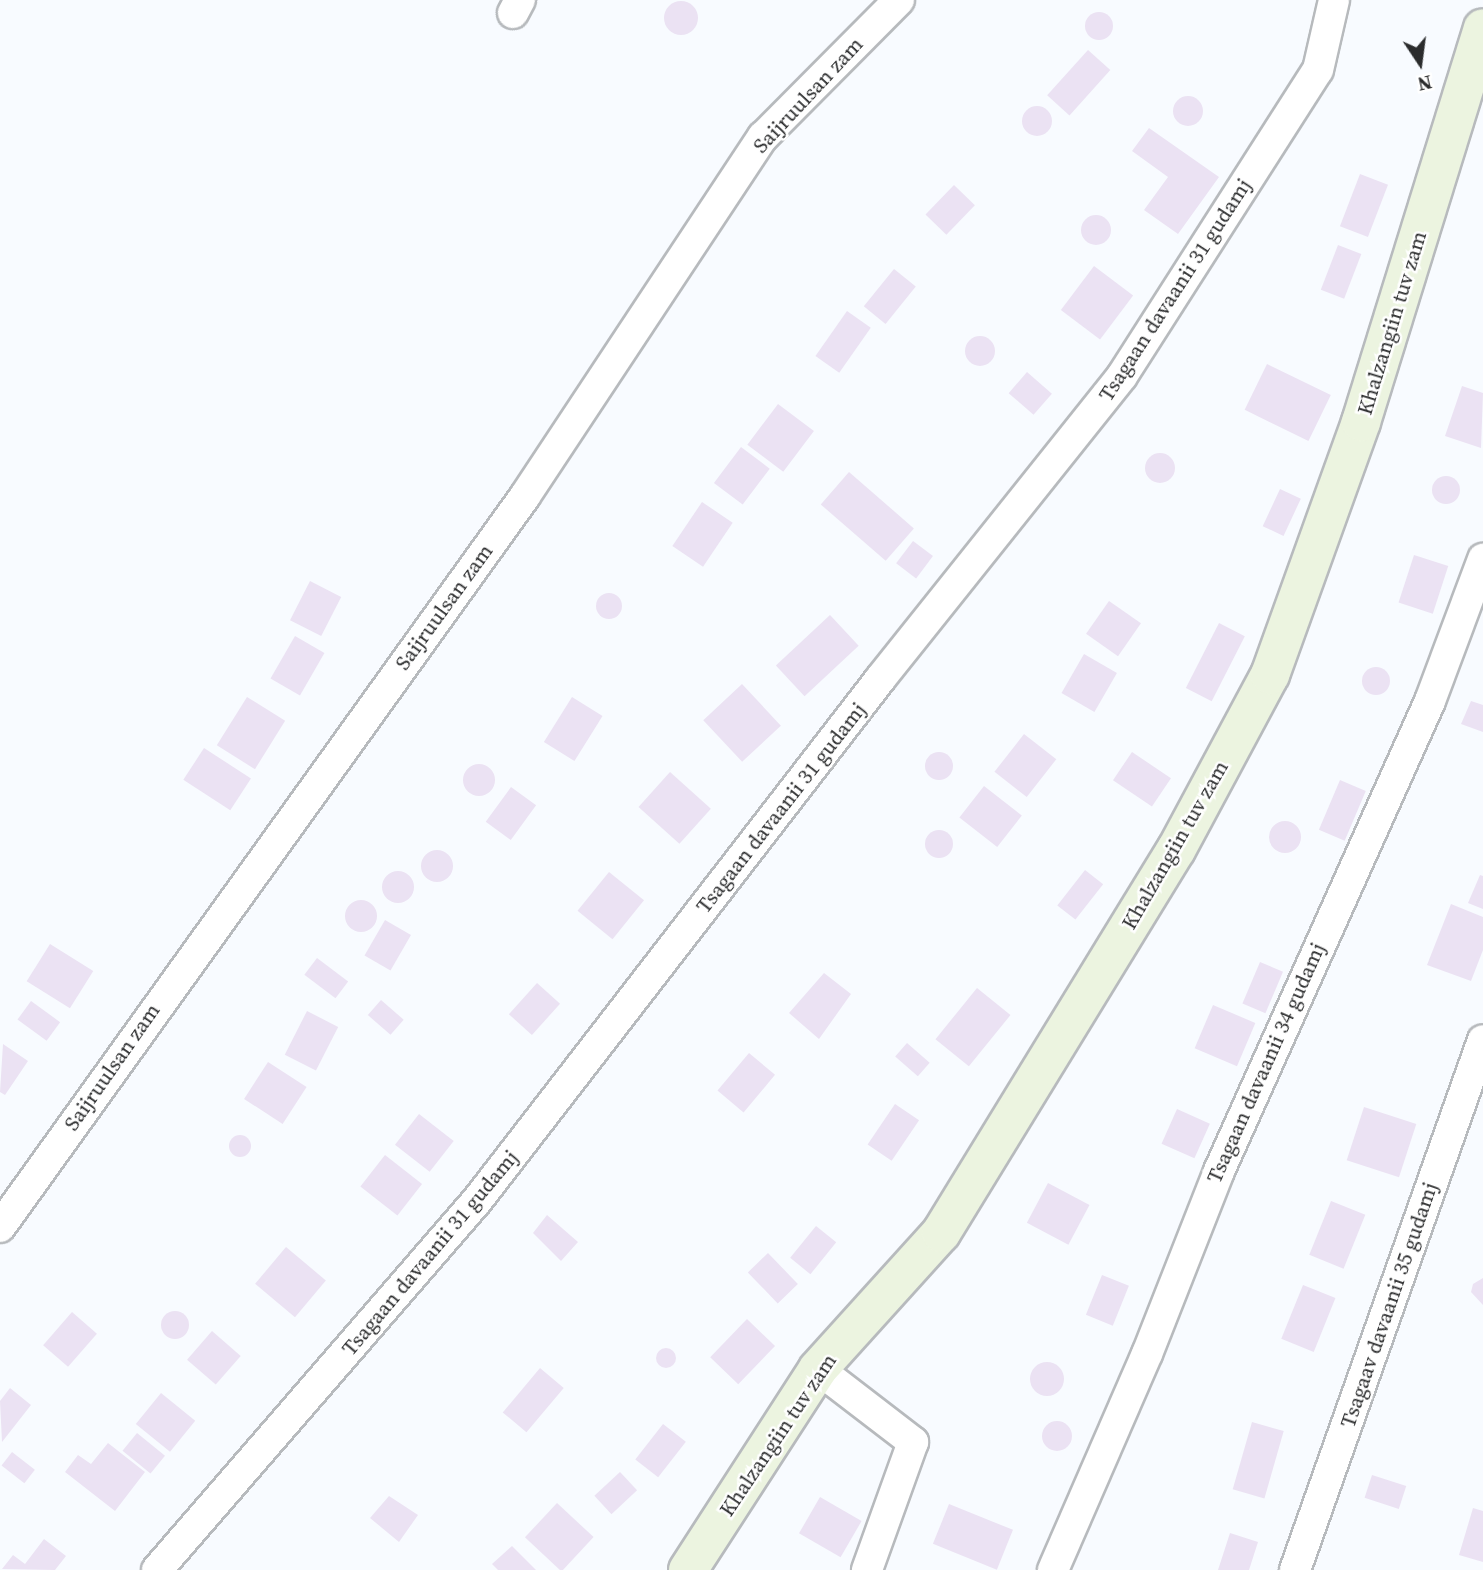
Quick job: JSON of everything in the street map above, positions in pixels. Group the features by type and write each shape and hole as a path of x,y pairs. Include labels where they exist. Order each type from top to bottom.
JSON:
{"street":[{"name":"Saijruulsan zam","path":"0,1227 525,496 762,137 899,0"},
{"name":"Tsagaan davaanii 31 gudamj","path":"157,1570 477,1202 881,678 1122,376 1318,70 1334,0"},
{"name":"Khalzangiin tuv zam","path":"688,1570 818,1369 941,1233 1176,850 1270,675 1361,422 1483,28"},
{"name":"Tsagaan davaanii 34 gudamj","path":"1053,1570 1147,1354 1219,1171 1430,701 1483,559"},
{"name":"Tsagaav davaanii 35 gudamj","path":"1295,1570 1483,1040"},
{"path":"818,1369 913,1443 867,1570"}],"building":[{"path":"681,1 693,6 698,18 693,30 681,35 669,30 664,18 669,6"},
{"path":"1099,12 1109,16 1113,26 1109,36 1099,40 1089,36 1085,26 1089,16"},
{"path":"1088,50 1110,70 1069,115 1047,95"},
{"path":"1188,96 1199,100 1203,111 1199,122 1188,126 1177,122 1173,111 1177,100"},
{"path":"1037,106 1043,107 1051,115 1051,127 1043,135 1037,136 1031,135 1023,127 1022,121 1023,115 1031,107"},
{"path":"1149,128 1219,177 1178,234 1144,210 1168,177 1132,151"},
{"path":"1360,174 1388,185 1368,237 1340,226"},
{"path":"954,185 975,205 946,235 926,214"},
{"path":"1096,215 1102,216 1110,224 1110,236 1102,244 1096,245 1090,244 1082,236 1081,230 1082,224 1090,216"},
{"path":"1338,245 1361,254 1344,299 1321,290"},
{"path":"1094,266 1133,295 1100,339 1061,310"},
{"path":"894,269 916,287 886,324 864,306"},
{"path":"847,311 871,328 839,373 815,356"},
{"path":"980,336 986,337 994,345 994,357 986,365 980,366 974,365 966,357 965,351 966,345 974,337"},
{"path":"1267,364 1331,395 1308,441 1245,410"},
{"path":"1027,372 1052,394 1034,415 1009,393"},
{"path":"1462,386 1483,393 1481,448 1445,436"},
{"path":"778,404 814,431 783,472 747,445"},
{"path":"741,447 770,469 743,505 714,483"},
{"path":"1160,453 1170,458 1175,468 1170,478 1160,483 1150,478 1145,468 1150,458"},
{"path":"849,472 914,528 886,561 821,504"},
{"path":"1446,476 1456,480 1460,490 1456,500 1446,504 1436,500 1432,490 1436,480"},
{"path":"1280,489 1301,499 1284,536 1263,526"},
{"path":"702,502 733,523 703,567 672,546"},
{"path":"913,541 933,556 916,578 896,563"},
{"path":"1414,555 1448,566 1433,614 1399,603"},
{"path":"310,581 341,597 321,636 290,620"},
{"path":"609,593 618,597 622,606 618,615 609,619 600,615 596,606 600,597"},
{"path":"1109,601 1141,623 1118,656 1086,634"},
{"path":"830,615 859,646 805,696 776,665"},
{"path":"1219,623 1245,636 1212,701 1186,688"},
{"path":"295,636 324,653 300,695 270,678"},
{"path":"1084,654 1117,673 1094,712 1062,693"},
{"path":"1376,667 1386,671 1390,681 1386,691 1376,695 1366,691 1362,681 1366,671"},
{"path":"742,684 781,726 742,762 703,720"},
{"path":"247,697 285,721 255,769 217,745"},
{"path":"572,697 603,716 574,761 544,742"},
{"path":"1471,701 1483,705 1483,732 1461,724"},
{"path":"1024,734 1056,759 1027,797 994,772"},
{"path":"204,748 251,778 230,810 183,780"},
{"path":"939,752 949,756 953,766 949,776 939,780 929,776 925,766 929,756"},
{"path":"1132,752 1171,778 1152,806 1113,780"},
{"path":"479,764 490,769 495,780 490,791 479,796 468,791 463,780 468,769"},
{"path":"670,772 711,809 679,844 639,807"},
{"path":"1340,780 1366,791 1345,841 1319,830"},
{"path":"984,786 1022,816 997,847 959,818"},
{"path":"511,787 536,805 511,840 486,822"},
{"path":"1285,821 1296,826 1301,837 1296,848 1285,853 1274,848 1269,837 1274,826"},
{"path":"939,830 949,834 953,844 949,854 939,858 929,854 925,844 929,834"},
{"path":"437,850 448,855 453,866 448,877 437,882 426,877 421,866 426,855"},
{"path":"1085,870 1103,884 1075,920 1057,905"},
{"path":"398,871 409,876 414,887 409,898 398,903 387,898 382,887 387,876"},
{"path":"609,872 644,900 613,939 578,911"},
{"path":"1480,875 1483,876 1483,909 1468,903"},
{"path":"361,900 372,905 377,916 372,927 361,932 350,927 345,916 350,905"},
{"path":"1451,904 1483,917 1483,950 1471,981 1427,965"},
{"path":"385,920 411,935 390,971 364,956"},
{"path":"50,944 93,971 70,1008 27,981"},
{"path":"317,958 348,981 336,998 304,975"},
{"path":"1260,962 1283,972 1265,1013 1242,1003"},
{"path":"824,973 851,994 819,1039 789,1013"},
{"path":"537,983 560,1004 532,1035 509,1014"},
{"path":"977,988 1010,1015 969,1066 935,1039"},
{"path":"381,1000 404,1020 391,1035 368,1015"},
{"path":"31,1001 60,1022 47,1041 17,1020"},
{"path":"1213,1005 1255,1023 1237,1066 1195,1048"},
{"path":"307,1011 338,1027 316,1071 285,1055"},
{"path":"907,1043 930,1063 918,1076 895,1057"},
{"path":"3,1044 28,1061 5,1095 0,1092"},
{"path":"749,1053 775,1075 744,1112 718,1091"},
{"path":"268,1062 307,1087 283,1124 244,1099"},
{"path":"895,1104 919,1120 892,1161 868,1145"},
{"path":"1364,1107 1416,1124 1399,1177 1347,1160"},
{"path":"1177,1109 1210,1124 1194,1158 1162,1144"},
{"path":"419,1114 454,1141 430,1172 395,1145"},
{"path":"240,1135 248,1138 251,1146 248,1154 240,1157 232,1154 229,1146 232,1138"},
{"path":"385,1155 422,1184 397,1215 360,1187"},
{"path":"1048,1183 1089,1205 1068,1245 1027,1223"},
{"path":"1331,1201 1365,1215 1344,1269 1309,1255"},
{"path":"547,1215 578,1242 561,1261 533,1233"},
{"path":"816,1226 836,1242 810,1274 790,1258"},
{"path":"286,1247 326,1280 295,1317 255,1284"},
{"path":"768,1253 798,1284 778,1303 748,1272"},
{"path":"1102,1275 1129,1286 1113,1326 1086,1315"},
{"path":"1483,1278 1483,1305 1471,1292 1473,1284"},
{"path":"1303,1285 1335,1298 1314,1352 1281,1339"},
{"path":"175,1311 185,1315 189,1325 185,1335 175,1339 165,1335 161,1325 165,1315"},
{"path":"72,1312 97,1334 68,1367 43,1345"},
{"path":"747,1319 775,1346 738,1384 710,1357"},
{"path":"212,1331 241,1356 216,1385 187,1360"},
{"path":"666,1348 673,1351 676,1358 673,1365 666,1368 659,1365 656,1358 659,1351"},
{"path":"1047,1362 1059,1367 1064,1379 1059,1391 1047,1396 1035,1391 1030,1379 1035,1367"},
{"path":"540,1368 564,1388 526,1432 503,1412"},
{"path":"10,1388 31,1405 2,1442 0,1401"},
{"path":"161,1393 195,1421 170,1452 136,1424"},
{"path":"1057,1421 1068,1425 1072,1436 1068,1447 1057,1451 1046,1447 1042,1436 1046,1425"},
{"path":"1252,1422 1284,1431 1264,1498 1233,1489"},
{"path":"663,1424 686,1442 658,1477 635,1459"},
{"path":"137,1433 165,1456 151,1474 123,1451"},
{"path":"108,1443 145,1472 115,1511 65,1472 78,1455 91,1464"},
{"path":"12,1452 35,1470 24,1483 2,1465"},
{"path":"620,1472 637,1490 611,1514 594,1496"},
{"path":"1372,1475 1406,1486 1399,1509 1365,1498"},
{"path":"389,1496 418,1515 399,1542 370,1518"},
{"path":"820,1497 862,1521 841,1557 799,1533"},
{"path":"557,1503 594,1537 563,1570 525,1537"},
{"path":"949,1504 1013,1530 997,1570 933,1544"},
{"path":"1473,1508 1483,1511 1483,1562 1459,1555"},
{"path":"1230,1533 1258,1542 1249,1570 1218,1570"},
{"path":"44,1539 66,1556 55,1570 2,1569 13,1555 25,1564"},
{"path":"512,1546 536,1570 498,1570 492,1564"}]}
